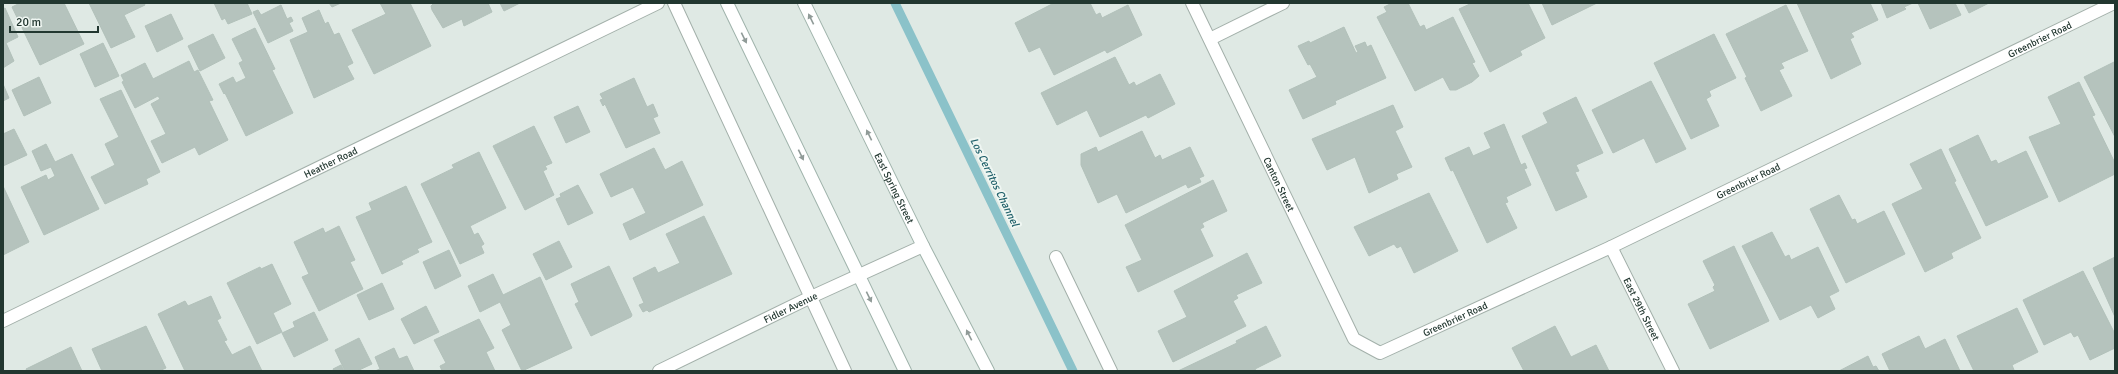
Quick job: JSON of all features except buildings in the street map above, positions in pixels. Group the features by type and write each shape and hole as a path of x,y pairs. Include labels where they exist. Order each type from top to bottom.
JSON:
{"street":[{"name":"Heather Road","path":"3,321 658,3"},
{"path":"674,3 845,371"},
{"path":"727,3 905,371"},
{"name":"East Spring Street","path":"804,3 923,246 988,371"},
{"name":"Canton Street","path":"1192,3 1354,339 1380,353"},
{"path":"1210,39 1283,3"},
{"name":"Greenbrier Road","path":"1380,353 1611,247 2114,3"},
{"name":"Fidler Avenue","path":"659,371 810,297 923,246"},
{"name":"East 29th Street","path":"1611,247 1673,371"},
{"path":"1056,257 1111,371"}],"waterway":[{"name":"Los Cerritos Channel","path":"895,3 1073,371"}]}
